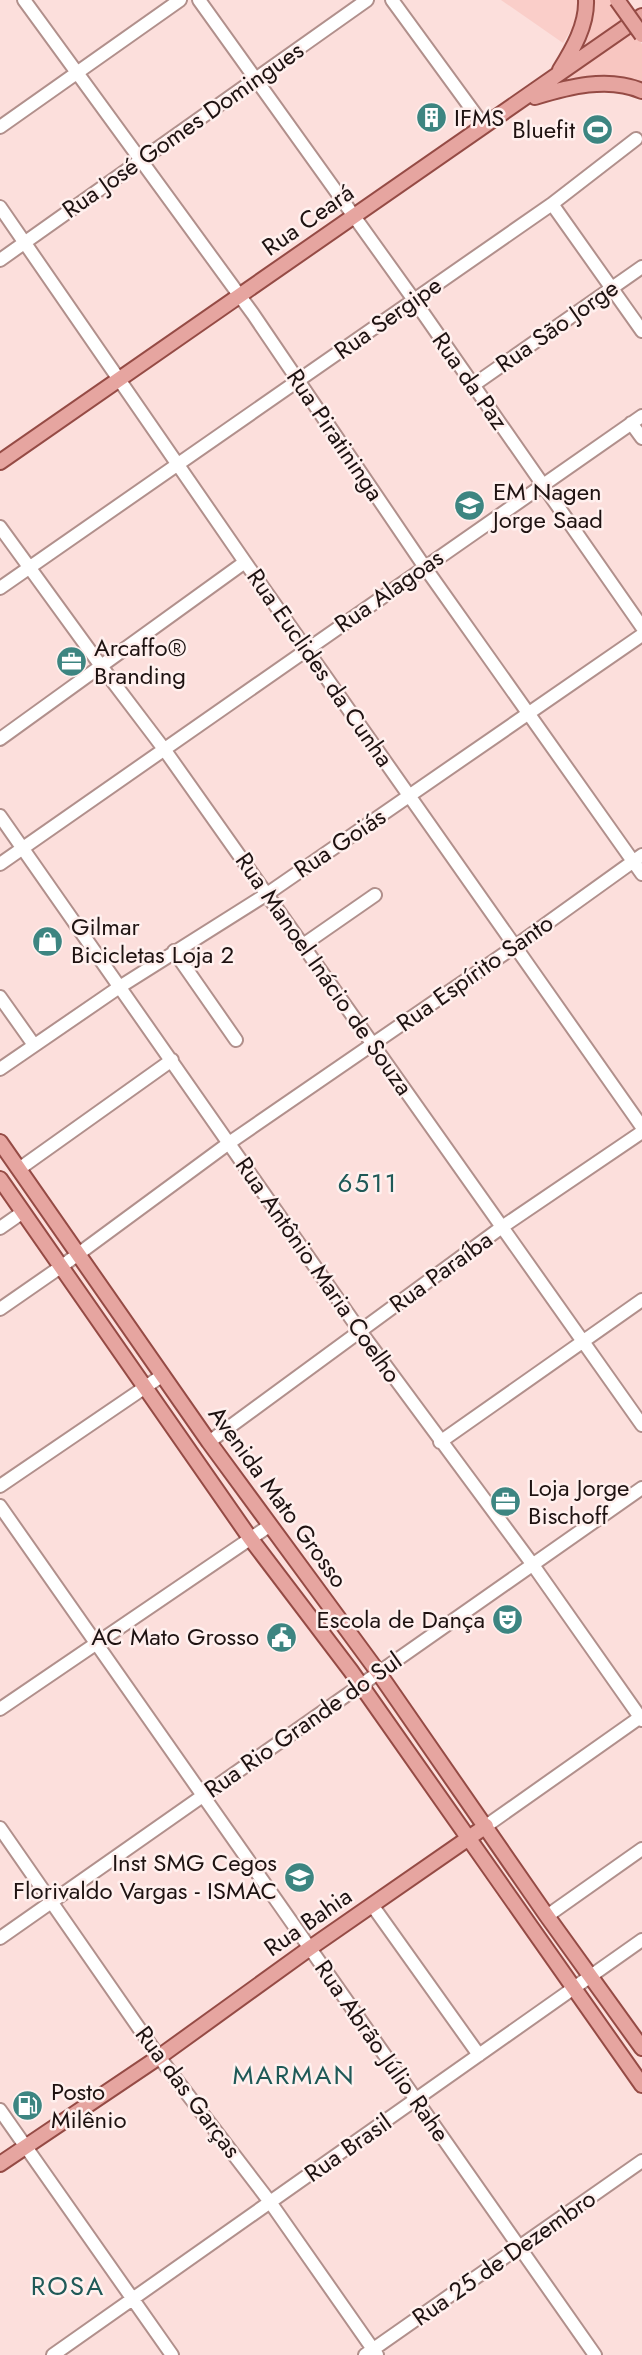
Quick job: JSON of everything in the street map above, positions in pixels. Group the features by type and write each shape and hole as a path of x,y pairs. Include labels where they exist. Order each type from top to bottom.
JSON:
{"main road":[{"path":"556,76 576,41 586,10 586,0"},
{"path":"617,0 642,35"},
{"name":"Rua Ceará","path":"0,462 642,16"},
{"path":"523,100 574,85 604,84 642,91"},
{"name":"Avenida Mato Grosso","path":"0,1142 209,1443 378,1672 547,1916 642,2047"},
{"name":"Avenida Mato Grosso","path":"0,1179 250,1538 360,1684 642,2085"},
{"name":"Rua Bahia","path":"0,2164 159,2057 486,1826"}],"street":[{"name":"Rua Piratininga","path":"24,0 240,296 527,713 638,858 642,874"},
{"path":"0,128 180,0"},
{"name":"Rua da Paz","path":"199,0 414,300 642,627"},
{"name":"Rua José Gomes Domingues","path":"0,260 367,0"},
{"path":"392,0 484,126"},
{"name":"Rua Sergipe","path":"0,588 552,204 636,139"},
{"path":"552,204 642,331"},
{"name":"Rua Euclides da Cunha","path":"0,207 642,1129"},
{"name":"Rua São Jorge","path":"472,386 642,267"},
{"path":"636,420 642,438"},
{"name":"Rua Alagoas","path":"0,864 636,420"},
{"name":"Rua Manoel Inácio de Souza","path":"0,527 164,749 642,1425"},
{"path":"0,738 245,562"},
{"name":"Rua Goiás","path":"0,1069 174,951 267,894 642,635"},
{"name":"Rua Antônio Maria Coelho","path":"0,816 360,1331 533,1564 641,1718"},
{"name":"Rua Espírito Santo","path":"0,1309 229,1143 514,947 638,858"},
{"path":"303,945 375,895"},
{"path":"174,951 236,1040"},
{"path":"0,997 34,1045"},
{"path":"19,1168 172,1060"},
{"name":"Rua Paraíba","path":"209,1443 502,1227 642,1129"},
{"path":"0,1228 23,1212"},
{"path":"440,1442 642,1300"},
{"path":"0,1486 163,1376"},
{"name":"Rua Rio Grande do Sul","path":"0,1938 642,1488"},
{"name":"Rua Abrão Júlio Rahe","path":"0,1506 595,2355"},
{"path":"0,1709 269,1525"},
{"name":"Rua Bahia","path":"486,1826 641,1718"},
{"name":"Rua das Garças","path":"0,1828 159,2057 270,2202 372,2353"},
{"path":"547,1916 642,1849"},
{"path":"372,1905 479,2055"},
{"name":"Rua Brasil","path":"53,2355 642,1940"},
{"path":"0,2110 172,2355"},
{"name":"Rua 25 de Dezembro","path":"372,2353 642,2161"}],"shaded area":[{"path":"501,0 580,0 573,27 563,43"},
{"path":"591,0 611,0 642,44 642,86 557,84"}],"place":[{"name":"IFMS","path":"431,118"},
{"name":"Bluefit","path":"598,130"},
{"name":"EM Nagen Jorge Saad","path":"470,506"},
{"name":"Arcaffo® Branding","path":"71,662"},
{"name":"Gilmar Bicicletas Loja 2","path":"48,941"},
{"name":"Loja Jorge Bischoff","path":"505,1502"},
{"name":"Escola de Dança","path":"508,1620"},
{"name":"AC Mato Grosso","path":"282,1637"},
{"name":"Inst SMG Cegos Florivaldo Vargas - ISMAC","path":"300,1877"},
{"name":"Posto Milênio","path":"28,2106"}],"district":[{"name":"6511","path":"368,1183"},
{"name":"MARMAN","path":"294,2075"},
{"name":"ROSA","path":"68,2286"}]}
